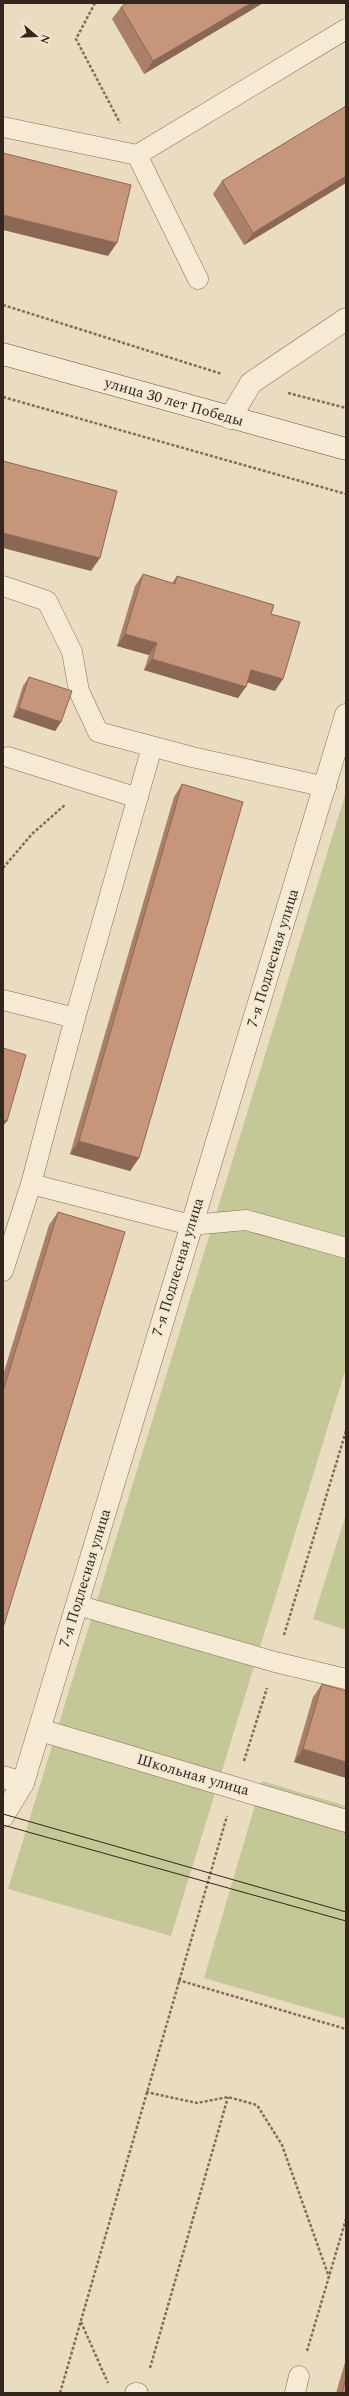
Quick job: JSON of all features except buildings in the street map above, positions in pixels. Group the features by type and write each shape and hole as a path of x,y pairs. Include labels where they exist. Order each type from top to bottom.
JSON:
{"street":[{"path":"230,418 251,383 346,319"},
{"name":"улица 30 лет Победы","path":"3,354 346,449"},
{"name":"7-я Подлесная улица","path":"3,1816 13,1780 40,1730 191,1225 326,787 346,715"},
{"name":"Школьная улица","path":"40,1730 346,1821"}],"lane":[{"path":"3,127 137,155 346,29"},
{"path":"137,155 198,279"},
{"path":"3,586 47,601 72,652 79,691 98,732 326,787"},
{"path":"3,1271 31,1184 75,1018 152,746"},
{"path":"8,757 138,798"},
{"path":"3,1000 75,1018"},
{"path":"31,1184 191,1225 246,1220 346,1248"},
{"path":"77,1605 276,1662 346,1679"}],"path":[{"path":"95,3 76,39 137,155"},
{"path":"3,305 251,383 346,408"},
{"path":"3,397 346,494"},
{"path":"3,868 32,834 90,783"},
{"path":"60,2393 178,1980 235,1788 276,1662 346,1431"},
{"path":"178,1980 346,2029"},
{"path":"146,2092 197,2103 228,2097 257,2105 282,2145 329,2277"},
{"path":"149,2370 228,2097"},
{"path":"297,2384 346,2219"},
{"path":"80,2321 109,2386"}],"green space":[{"path":"346,792 346,1368 171,1936 8,1889"},
{"path":"346,1514 346,1630 313,1619"},
{"path":"262,1781 346,1806 346,2019 204,1978"}],"tram line":[{"path":"3,1814 346,1912"},
{"path":"3,1825 346,1921"}]}
